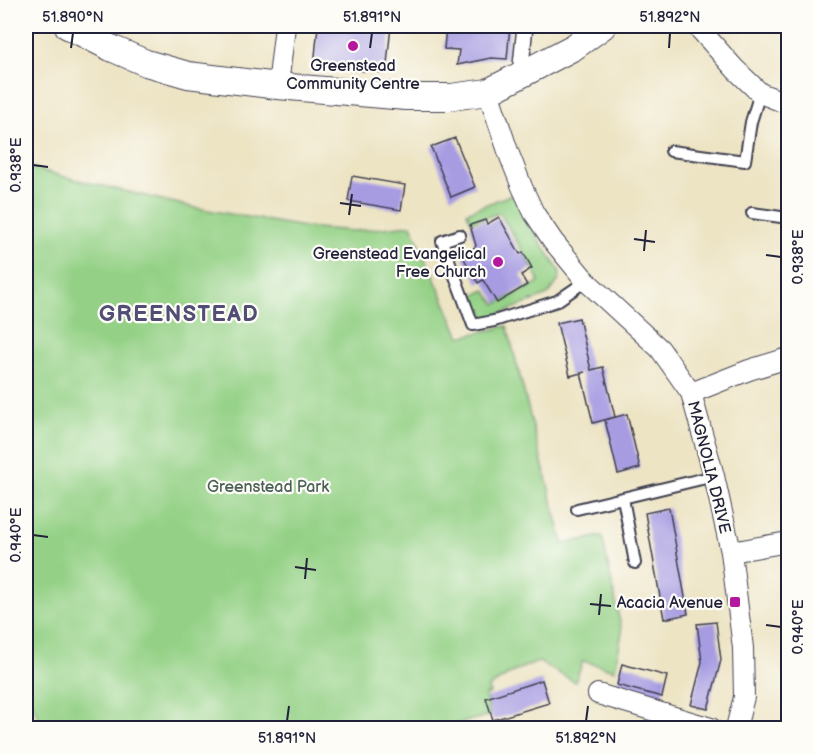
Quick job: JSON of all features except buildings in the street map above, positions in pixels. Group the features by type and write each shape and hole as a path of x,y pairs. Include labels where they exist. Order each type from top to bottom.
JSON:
{"street":[{"path":"69,26 146,63 188,75 278,86 406,97 451,97 488,92 574,47 603,26"},
{"path":"278,86 285,26"},
{"path":"520,75 525,26"},
{"path":"697,26 760,93 789,104"},
{"name":"MAGNOLIA DRIVE","path":"488,92 508,154 534,213 553,242 586,281 660,349 691,393 714,476 731,552 743,648 744,697 736,729"},
{"path":"691,393 749,370 789,358"},
{"path":"731,552 789,542"},
{"path":"598,694 711,729"}],"lane":[{"path":"670,151 745,161 760,93"},
{"path":"752,213 789,218"},
{"path":"460,235 442,241 473,325 557,302 586,281"},
{"path":"577,509 714,476"},
{"path":"623,498 635,563"}],"green space":[{"name":"Greenstead Park","path":"26,166 196,208 304,227 353,231 411,225 460,337 507,326 563,544 602,536 622,632 615,670 583,661 575,682 539,662 532,664 488,688 490,693 485,695 490,715 444,728 44,728 26,692"},
{"path":"513,194 522,213 560,272 559,280 548,295 484,320 473,296 485,290 496,304 539,282 500,213 471,222 467,212"}],"place":[{"name":"Greenstead Community Centre","path":"353,46"},
{"name":"Greenstead Evangelical Free Church","path":"498,262"},
{"name":"Acacia Avenue","path":"735,602"}],"district":[{"name":"GREENSTEAD","path":"179,313"}]}
